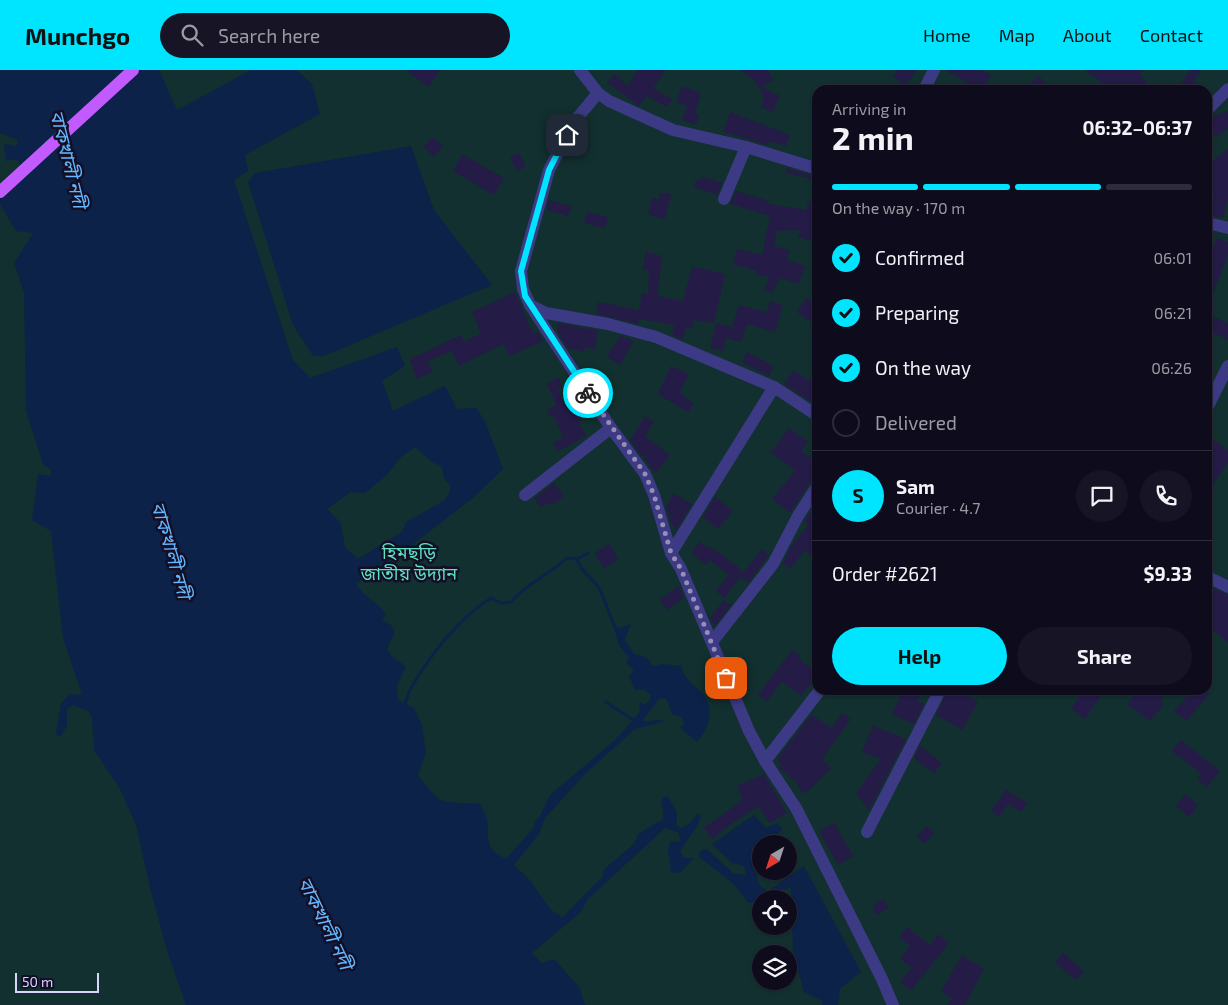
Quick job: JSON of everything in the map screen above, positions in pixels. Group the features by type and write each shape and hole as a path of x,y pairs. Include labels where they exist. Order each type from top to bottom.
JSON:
{"main road":[{"path":"0,192 133,70"}],"street":[{"path":"580,70 598,93 609,102 673,130 746,147 812,167"},
{"path":"926,85 934,70"},
{"path":"1212,105 1228,89"},
{"path":"598,93 574,122 549,170 521,271 523,289 530,305 611,428 645,474 654,495 671,553 681,569 749,731 765,761 796,808 878,970 893,1005"},
{"path":"724,199 746,147"},
{"path":"1212,224 1228,228"},
{"path":"530,305 546,313 608,324 656,337 774,387 812,412"},
{"path":"1212,398 1227,370"},
{"path":"671,553 774,387"},
{"path":"525,495 611,428"},
{"path":"712,642 773,564 812,496"},
{"path":"1212,579 1228,587"},
{"path":"765,761 816,695"},
{"path":"867,832 937,695"}],"green space":[{"name":"হিমছড়ি জাতীয় উদ্যান","path":"0,70 1228,70 1228,1005 0,1005"}],"water":[{"name":"বাকখালী নদী","path":"0,70 159,70 177,110 251,70 297,70 312,84 320,114 245,155 248,171 234,180 293,360 310,378 397,347 405,366 382,381 393,411 445,386 457,409 476,408 485,421 503,469 474,497 393,560 366,570 367,577 356,584 363,593 383,610 386,615 382,620 390,624 395,632 387,649 392,657 406,666 397,686 398,700 414,708 422,725 426,752 418,775 438,798 444,801 480,804 487,819 489,843 494,851 506,859 534,827 535,821 541,814 550,795 615,740 640,712 639,702 645,705 650,700 651,695 644,690 635,690 629,676 634,670 626,663 629,658 619,645 613,625 619,628 631,624 625,640 634,654 646,657 653,666 663,664 681,666 686,677 705,697 710,710 708,723 697,742 680,728 684,725 682,717 672,714 666,698 659,699 643,720 646,722 666,721 635,729 586,773 545,818 539,834 514,865 529,879 551,910 561,916 561,919 603,876 604,869 634,844 638,834 663,819 662,798 667,796 674,806 677,812 676,825 681,828 690,823 698,813 701,816 697,826 680,851 684,858 694,858 680,873 671,872 668,850 670,841 681,842 678,832 665,828 587,900 581,912 532,953 542,963 554,959 580,988 586,1005 186,1005 167,951 136,825 120,789 94,750 92,717 88,711 73,705 67,709 67,726 60,737 56,734 61,703 70,694 82,695 63,638 51,531 32,520 38,474 51,476 51,470 43,464 26,411 24,293 14,263 33,233 16,231 0,204 0,187 22,179 18,159 6,161 4,144 16,146 18,140 0,133","holes":["415,447 431,461 442,467 444,479 450,485 450,492 445,500 406,522 402,532 358,559 345,547 341,523 327,509 351,492 365,493 387,475 400,458"]},
{"path":"411,146 434,210 492,285 324,356 313,356 293,325 248,182 255,173"},
{"path":"754,815 766,828 777,823 783,830 775,835 752,835 752,880 758,880 760,886 766,890 752,890 752,903 748,903 735,885 699,857 700,851 707,849 733,873 746,875 744,866 732,863 712,844"},
{"path":"804,866 861,972 840,989 838,1005 822,1005 823,1001 804,992 797,966 797,945 793,945 792,935 797,935 797,890 791,890 791,888 769,890 784,880 798,880 798,870"}],"building":[{"path":"406,70 441,70 428,87"},
{"path":"638,70 666,70 653,88 672,99 667,107 647,96 639,106 607,83 614,74 627,85"},
{"path":"740,70 768,70 773,80 761,87 780,96 772,112 761,107 764,98 756,82"},
{"path":"898,70 917,70 906,85 893,76"},
{"path":"945,70 981,70 991,75 985,85 967,85 968,83"},
{"path":"1085,70 1143,70 1139,75 1147,81 1143,85 1105,85"},
{"path":"1191,70 1202,70 1193,81 1196,85 1179,85"},
{"path":"1038,76 1049,85 1030,85"},
{"path":"682,86 701,93 695,113 699,115 696,125 682,120 687,106 676,102"},
{"path":"1228,111 1228,128 1217,137 1212,132 1212,117"},
{"path":"730,112 790,135 786,146 769,141 768,145 723,132"},
{"path":"433,137 443,146 434,157 423,147"},
{"path":"1228,149 1228,199 1223,218 1212,216 1214,192 1212,191 1212,161"},
{"path":"518,153 526,166 518,171 510,158"},
{"path":"462,154 504,178 494,195 453,171"},
{"path":"786,168 812,175 812,179 786,173"},
{"path":"702,177 722,183 717,195 694,187 696,180 700,181"},
{"path":"736,191 769,201 768,204 806,210 812,196 812,241 798,237 800,230 776,231 774,246 790,250 787,260 805,266 799,284 780,278 772,293 764,289 770,277 756,275 757,271 733,264 737,249 762,255 770,216 730,204"},
{"path":"659,193 671,194 665,219 648,214 652,198 659,200"},
{"path":"549,200 571,206 568,216 547,210"},
{"path":"587,212 608,217 605,228 584,223"},
{"path":"1217,238 1228,242 1228,255 1212,296 1212,251"},
{"path":"646,252 662,256 657,296 683,301 692,267 725,274 714,323 694,320 692,329 686,327 683,340 672,335 674,325 639,319 638,324 596,314 598,302 639,310 642,293 648,294 649,270 643,269"},
{"path":"515,292 533,334 538,332 543,341 509,356 504,344 459,366 452,351 428,361 432,372 417,379 410,359 461,335 464,341 481,334 472,312"},
{"path":"806,298 812,302 811,322 797,312"},
{"path":"770,301 783,305 775,332 747,324 741,342 726,338 723,351 710,348 716,323 732,327 739,305 767,312"},
{"path":"1213,316 1228,324 1228,340 1212,332"},
{"path":"558,323 598,331 595,349 585,347 584,352 568,348 557,331"},
{"path":"620,336 634,341 620,365 607,357"},
{"path":"747,352 774,366 769,376 742,362"},
{"path":"671,366 689,374 680,393 694,404 688,412 658,394"},
{"path":"794,370 809,381 812,377 812,403 784,384"},
{"path":"559,378 562,387 557,389 568,411 577,408 582,419 578,421 586,436 558,451 553,443 563,438 554,416 551,417 547,410 556,405 547,383"},
{"path":"645,416 654,422 645,436 670,455 656,473 644,459 646,457 639,453 630,440"},
{"path":"789,428 808,442 801,451 812,459 812,480 790,513 772,499 795,471 771,452"},
{"path":"1212,440 1228,450 1228,462 1212,486"},
{"path":"554,483 564,496 552,505 550,502 540,507 535,498"},
{"path":"674,493 692,504 676,530 671,523 666,506"},
{"path":"715,497 733,511 718,529 703,517"},
{"path":"812,510 812,555 805,550 790,569 783,563 790,548 808,525 804,522"},
{"path":"700,542 718,552 744,572 762,549 769,555 748,583 740,577 724,598 716,591 729,575 710,560 706,565 691,553"},
{"path":"609,544 618,559 604,568 595,553"},
{"path":"678,586 684,598 667,610 660,600"},
{"path":"1212,588 1228,595 1228,643 1212,629"},
{"path":"724,600 731,605 715,626 710,618"},
{"path":"792,650 801,657 799,659 812,669 812,682 801,696 782,681 767,701 758,695"},
{"path":"901,695 920,695 917,701 924,704 914,724 892,715"},
{"path":"946,695 966,695 978,702 962,730 936,715"},
{"path":"1081,695 1102,695 1085,719 1071,708"},
{"path":"1134,695 1165,695 1160,701 1164,704 1150,721 1127,704"},
{"path":"1188,695 1208,695 1187,721 1174,711"},
{"path":"842,713 851,719 822,759 831,768 805,794 797,786 799,784 779,768 781,765 778,758 810,717 813,715 832,729"},
{"path":"873,726 906,739 869,810 856,793 881,759 862,752"},
{"path":"1181,740 1220,771 1207,787 1197,779 1201,774 1172,751"},
{"path":"920,746 942,763 934,773 914,758"},
{"path":"764,774 787,813 769,823 759,806 712,839 704,828 743,800 737,786"},
{"path":"1006,790 1027,803 1021,812 1008,804 999,817 991,811"},
{"path":"1185,794 1198,805 1189,817 1176,806"},
{"path":"834,823 853,856 838,865 819,831"},
{"path":"926,826 934,832 925,844 917,837"},
{"path":"883,899 889,908 877,915 872,906"},
{"path":"907,927 930,945 938,934 949,943 911,991 900,982 912,968 900,959 910,946 899,937"},
{"path":"1063,953 1084,971 1076,980 1055,963"},
{"path":"962,955 984,969 965,1005 947,1005 952,998 941,991"}],"waterway":[{"path":"577,559 588,553"},
{"path":"404,706 411,688 436,650 479,606 491,598 501,603 511,602 517,595 567,558 577,559 581,567 599,588 616,629"},
{"path":"606,702 636,722"}],"way so far":[{"path":"588,393 645,474 654,495 671,553 681,569 726,678"}],"route":[{"path":"567,135 549,170 540,205 523,256 521,271 525,296 588,393"}]}
